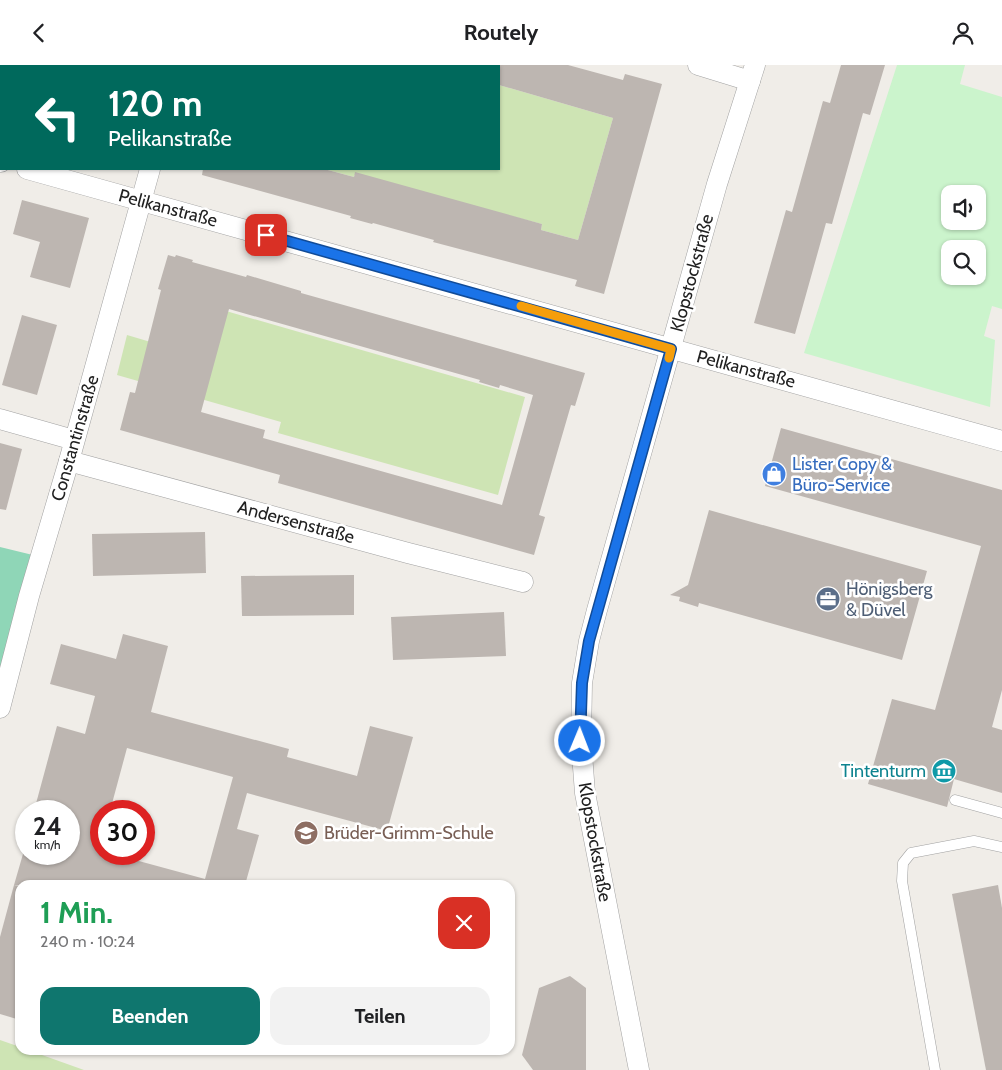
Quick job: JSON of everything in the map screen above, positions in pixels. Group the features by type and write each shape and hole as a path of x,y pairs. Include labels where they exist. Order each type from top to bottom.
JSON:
{"street":[{"path":"698,65 753,73"},
{"name":"Klopstockstraße","path":"639,1070 585,793 580,741 582,683 589,641 597,610 716,183 753,73"},
{"name":"Pelikanstraße","path":"31,170 1002,441"},
{"name":"Constantinstraße","path":"0,708 29,596 69,461 150,170"},
{"path":"0,419 74,440"},
{"name":"Andersenstraße","path":"69,461 408,553 523,582"}],"lane":[{"path":"955,800 1002,813"},
{"path":"935,1070 902,881 903,863 911,853 974,841 1002,847"}],"green space":[{"path":"897,65 965,65 960,84 1002,97 1002,309 992,306 984,336 995,340 990,407 804,353"},
{"path":"500,85 613,118 578,240 541,230 542,224 354,175 354,177 328,170 500,170"},
{"path":"226,311 525,397 498,495 278,433 281,422 117,375 127,335 181,351"},
{"path":"0,547 41,557 0,708"},
{"path":"0,1040 15,1045 15,1055 42,1055 84,1070 0,1070"}],"building":[{"path":"500,65 568,65 623,80 625,74 662,84 604,294 575,286 577,280 433,242 434,240 202,175 203,170 328,170 354,177 355,172 542,224 541,230 578,240 613,118 500,85"},
{"path":"841,65 885,65 870,115 863,113 832,224 826,223 795,334 754,323 786,210 792,212 823,101 830,103"},
{"path":"22,200 89,218 70,288 30,277 40,242 13,234"},
{"path":"168,255 175,257 176,255 193,260 192,262 246,277 247,275 301,291 301,293 585,373 575,406 571,405 539,515 545,517 534,555 278,483 280,475 120,430 130,392 135,393 161,290 158,289","holes":["229,309 480,380 479,382 499,388 500,385 533,395 502,505 263,438 265,430 201,412"]},
{"path":"22,315 57,325 37,395 2,385"},
{"path":"781,428 1002,490 1002,690 992,727 1002,730 1002,793 954,779 947,807 868,784 892,699 935,710 981,546 765,486"},
{"path":"0,443 22,449 6,510 0,509"},
{"path":"709,510 927,571 902,660 699,603 698,607 679,601 680,597 670,595 688,585"},
{"path":"205,532 206,573 93,576 92,534"},
{"path":"354,575 354,615 242,616 241,576"},
{"path":"504,612 506,656 393,660 391,617"},
{"path":"123,634 168,646 151,712 289,749 287,757 357,776 370,726 413,737 387,831 247,793 237,829 259,835 246,880 15,880 20,865 80,865 80,800 37,800 57,726 85,734 95,696 50,684 61,644 116,659"},
{"path":"15,885 15,1018 0,1014 0,937"},
{"path":"998,885 1002,908 1002,1070 986,1070 952,894"},
{"path":"570,976 586,988 586,1070 533,1070 522,1055 539,988"}],"slow traffic":[{"path":"521,306 671,349 669,358"}],"place":[{"name":"Lister Copy & Büro-Service","path":"774,474"},
{"name":"Hönigsberg & Düvel","path":"828,599"},
{"name":"Tintenturm","path":"944,771"},
{"name":"Brüder-Grimm-Schule","path":"306,833"}],"route":[{"path":"266,235 671,349 589,641 582,683 580,741"}]}
